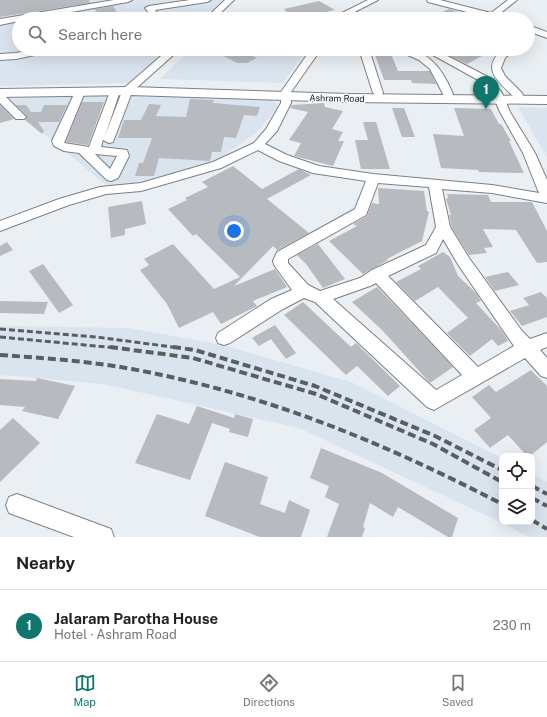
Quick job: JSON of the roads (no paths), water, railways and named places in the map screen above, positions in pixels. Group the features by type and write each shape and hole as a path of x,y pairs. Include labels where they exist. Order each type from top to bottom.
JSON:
{"main road":[{"name":"Ashram Road","path":"0,89 124,90 547,100"},
{"name":"Ashram Road","path":"0,93 124,90"},
{"name":"Ashram Road","path":"286,94 448,94 499,98 518,95 547,95"}],"street":[{"path":"58,12 128,0"},
{"path":"139,6 207,0"},
{"path":"217,12 230,0"},
{"path":"349,12 374,0"},
{"path":"431,0 477,12"},
{"path":"455,6 467,0"},
{"path":"497,12 513,0"},
{"path":"139,6 148,12"},
{"path":"0,22 12,20"},
{"path":"535,33 547,35"},
{"path":"0,57 16,56"},
{"path":"80,92 58,141 58,144 62,148 88,150 124,90 166,56"},
{"path":"0,226 64,202 105,190 141,187 181,176 217,164 258,145 271,131 279,118 286,104 286,94 311,56"},
{"path":"366,56 378,93"},
{"path":"418,56 435,67 448,94"},
{"path":"258,145 283,158 317,170 373,178 492,189 547,199 544,181 505,112 499,98 484,79 440,56"},
{"path":"500,56 496,70 498,75 518,95"},
{"path":"109,140 124,90"},
{"path":"0,97 20,117"},
{"path":"373,178 362,212 282,256 280,261 281,265 311,294 359,331 434,401 526,348 547,340"},
{"path":"435,184 443,227 464,262 516,336 547,370"},
{"path":"224,338 277,304 311,294 365,282 377,274 431,249 443,227"},
{"path":"377,274 476,377"},
{"path":"17,505 103,537"}],"railway":[{"path":"0,329 96,337 180,348"},
{"path":"0,337 117,348"},
{"path":"110,347 193,358 316,394 433,444 499,480"},
{"path":"173,347 195,350 315,386 435,436 499,468"},
{"path":"0,355 66,360 116,366 181,379 229,392 276,406 368,441 457,481 499,502"},
{"path":"535,488 547,494"},
{"path":"535,500 547,506"},
{"path":"535,522 547,529"}],"place":[{"name":"Jalaram Parotha House","path":"486,109"}]}
